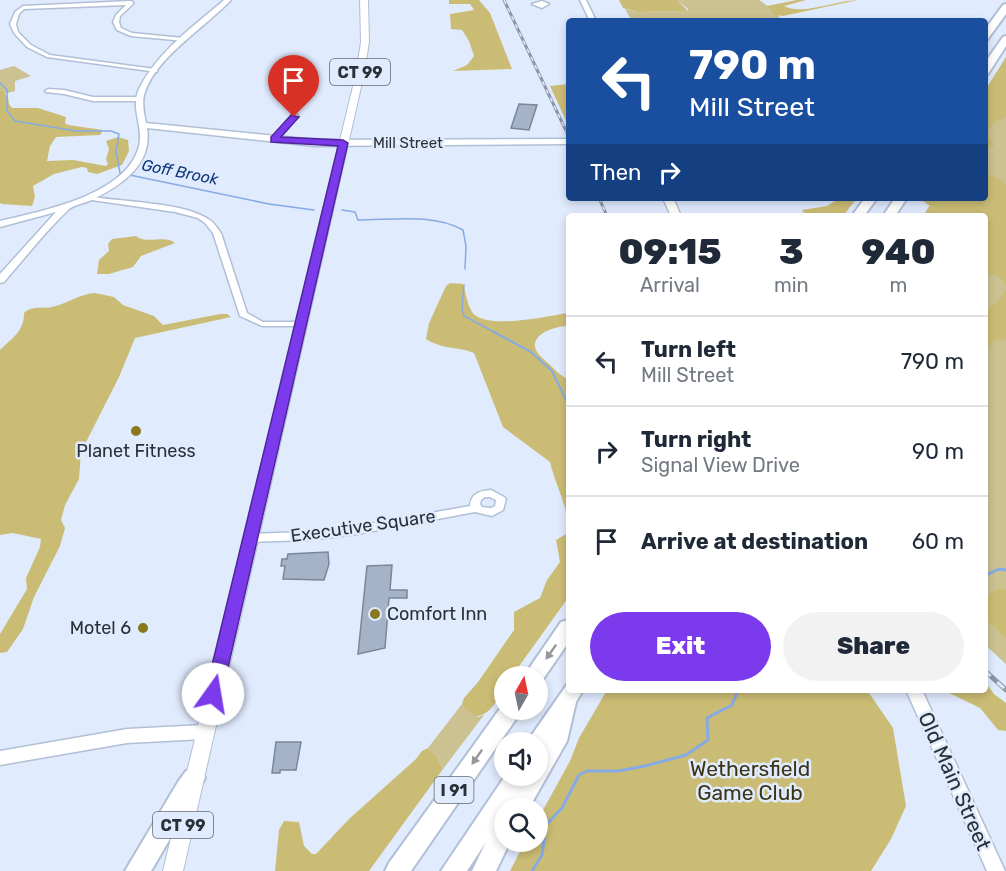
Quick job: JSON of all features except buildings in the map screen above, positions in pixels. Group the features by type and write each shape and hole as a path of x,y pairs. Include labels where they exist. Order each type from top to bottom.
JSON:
{"highway":[{"path":"988,32 1006,7"},
{"path":"988,66 1006,39"},
{"path":"541,666 566,631"},
{"path":"545,732 569,696"},
{"path":"548,755 556,741 569,696"},
{"name":"I 91","path":"397,871 504,720"},
{"path":"137,871 156,843 177,802 194,778"},
{"name":"I 91","path":"453,871 510,786"},
{"path":"484,871 494,850"}],"main road":[{"name":"CT 99","path":"173,871 343,143 364,46 364,0"}],"street":[{"path":"0,224 67,206 87,198 126,174 139,159 142,150 144,142 139,99 155,71 183,40 228,0"},
{"path":"583,0 592,18"},
{"path":"10,7 21,9 130,3 118,16 116,22 119,29 131,34 183,40"},
{"path":"21,9 13,24 16,32 37,52 49,56 155,71"},
{"path":"48,91 64,92 93,99 139,99"},
{"path":"274,140 295,115"},
{"name":"Mill Street","path":"141,125 274,140 343,143 566,142"},
{"path":"87,198 175,210 202,217 212,225 217,233 243,314 262,324 300,324"},
{"path":"0,280 67,206"},
{"name":"Executive Square","path":"250,538 309,536 357,530 476,508"},
{"name":"Old Main Street","path":"915,693 996,871"},
{"path":"0,758 118,736 166,730 204,732"}],"shaded area":[{"path":"677,0 759,0 780,18 630,18 625,9 638,12 688,11"},
{"path":"14,66 31,76 15,81 15,91 0,95 0,70"},
{"path":"1006,82 1006,664 988,648 988,213 925,213 932,201 988,201 988,115"},
{"path":"462,704 464,709 478,717 484,715 443,769 435,754 428,748"}],"green space":[{"path":"449,0 479,0 490,13 512,69 453,71 467,65 474,56 462,30 451,29 450,14 474,10 470,4 449,4"},
{"path":"619,0 677,0 688,11 638,12 623,8"},
{"path":"806,0 784,6 800,9 858,0 783,16 775,15 767,6"},
{"path":"1006,57 1006,117 995,122 988,130 988,86"},
{"path":"566,84 566,121 550,86"},
{"path":"0,89 8,97 12,108 38,108 66,117 65,123 68,125 103,130 100,135 56,137 50,146 47,161 73,160 106,166 109,149 106,141 118,137 128,140 129,151 122,165 97,174 88,172 87,168 82,167 54,174 33,186 35,197 32,206 0,203"},
{"path":"988,135 995,147 988,146"},
{"path":"988,174 1000,179 1006,186 1006,287 998,276 988,274 988,213 926,213 930,206 923,201 988,201"},
{"path":"835,201 855,201 845,213 804,213 802,210 827,206"},
{"path":"136,236 145,240 167,239 175,243 141,256 133,267 109,274 97,274 99,260 109,251 108,244 112,239"},
{"path":"450,283 463,284 471,309 475,315 483,319 507,321 566,313 566,326 542,334 535,342 535,347 541,357 566,378 566,512 550,462 503,427 474,353 439,345 426,339 429,323 446,286"},
{"path":"1006,289 1006,339 994,341 988,348 988,308 1001,298"},
{"path":"95,293 114,297 123,305 154,316 163,325 220,314 227,314 231,317 135,338 119,377 81,452 79,479 65,505 61,520 65,528 60,546 34,597 23,629 7,652 0,653 0,634 27,589 26,578 40,547 41,539 13,533 0,535 0,350 20,330 24,313 27,311 34,308 52,307"},
{"path":"566,534 566,601 519,666 494,666 494,705 487,712 475,716 464,709 462,704 464,698 478,682 514,630 514,612 540,598 547,580 560,562 556,540"},
{"path":"1000,588 1006,590 1006,638 988,622 988,596"},
{"path":"988,686 994,694 1006,703 1006,731 998,730 980,708 949,693 988,693"},
{"name":"Wethersfield Game Club","path":"605,693 869,693 893,728 906,806 891,839 871,871 510,871 520,852 548,852 548,801 570,761 579,738"},
{"path":"428,748 435,754 443,769 369,871 275,871 279,830 284,821 299,822 304,846 312,854 316,854 349,819"}],"waterway":[{"name":"Goff Brook","path":"0,83 7,90 7,111 15,121 76,131 111,131 119,134 116,152 120,173 269,204 314,210"},
{"name":"Goff Brook","path":"342,210 355,212 358,220 426,219 463,230 466,246 465,269"},
{"name":"Goff Brook","path":"464,285 462,308 464,316 496,333"},
{"name":"Goff Brook","path":"494,332 531,352 552,371 566,400"},
{"name":"Goff Brook","path":"999,569 1006,570 997,570 999,569"},
{"name":"Goff Brook","path":"988,574 997,570"},
{"path":"532,871 542,855 546,825 562,808 579,775 587,771 618,771 645,766 686,755 708,740 707,718 732,705 737,693"}],"railway":[{"path":"504,0 566,131"},
{"path":"600,201 606,213"},
{"path":"988,674 1006,690"}],"place":[{"name":"Planet Fitness","path":"136,431"},
{"name":"Comfort Inn","path":"375,614"},
{"name":"Motel 6","path":"143,628"}],"route":[{"path":"213,694 343,143 274,140 294,117"}]}
